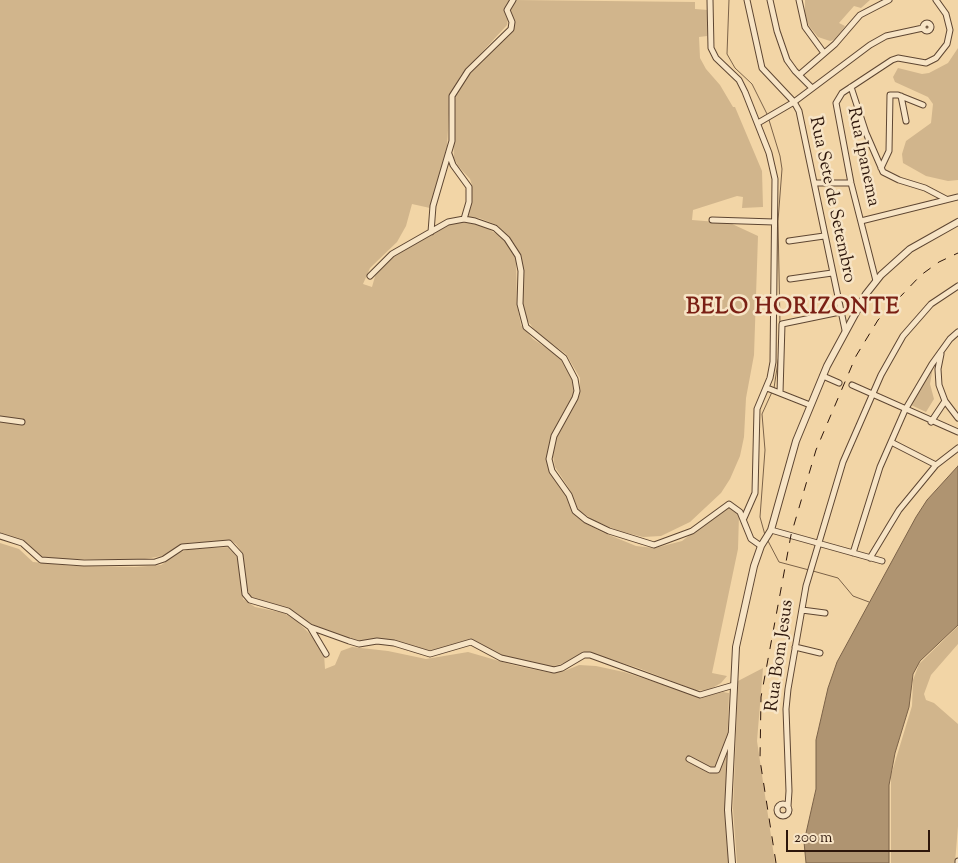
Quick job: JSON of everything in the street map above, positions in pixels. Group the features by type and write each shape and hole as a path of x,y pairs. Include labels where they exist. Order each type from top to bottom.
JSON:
{"street":[{"path":"431,232 433,206 449,154 452,135 450,113 452,96 468,71 511,29 512,22 507,10 513,0"},
{"path":"710,0 710,48 716,58 739,80 758,123 774,173 773,362 768,389 757,409 755,493 744,518"},
{"name":"Rua Sete de Setembro","path":"747,0 762,68 794,102 800,117 845,330"},
{"path":"770,0 785,54 799,75 812,88"},
{"path":"799,0 805,27 824,53"},
{"path":"799,75 836,44 860,15 889,0"},
{"name":"Rua Ipanema","path":"876,281 851,182 836,103 840,94 894,59 926,63 936,58 947,44 950,30 946,14 936,0"},
{"path":"758,123 794,102 879,40 886,36 923,28"},
{"path":"851,87 866,133 881,168 889,176 925,188 946,199"},
{"path":"881,168 889,150 889,96 894,94 901,96 923,106"},
{"path":"901,96 906,121"},
{"path":"449,154 469,187 469,202 464,219"},
{"path":"815,182 851,182"},
{"path":"861,221 958,197"},
{"path":"370,276 387,257 448,222 464,219 491,225 500,232 513,248 520,262 520,304 523,320 530,332 564,358 575,379 577,391 575,398 554,436 549,459 552,471 569,495 577,514 609,531 654,545 692,531 727,504 735,507 744,518 750,537 762,545"},
{"path":"712,220 774,222"},
{"path":"732,863 728,810 734,685 739,631 762,545 771,531 796,441 810,405 845,330 857,307 876,281 910,249 958,222"},
{"path":"789,241 824,236"},
{"path":"790,279 832,273"},
{"name":"Rua Bom Jesus","path":"788,806 790,791 786,709 795,648 812,566 846,452 892,353 910,326 938,299 958,286"},
{"path":"778,392 782,324 840,312"},
{"path":"853,553 880,468 905,410 945,345 958,332"},
{"path":"945,345 938,364 938,377 945,401 958,418"},
{"path":"823,376 840,383"},
{"path":"852,385 931,422 958,432"},
{"path":"768,389 810,405"},
{"path":"931,422 945,401"},
{"path":"0,419 22,422"},
{"path":"890,442 936,465"},
{"path":"870,558 895,516 936,465 958,448"},
{"path":"771,531 882,561"},
{"path":"0,536 22,543 40,560 84,563 155,562 164,559 182,547 229,543 240,555 247,597 258,604 288,611 310,627 359,644 394,643 426,654 470,642 501,658 554,670 562,668 584,655 590,655 700,695 734,685"},
{"path":"802,610 825,613"},
{"path":"310,627 326,654"},
{"path":"795,648 820,653"},
{"path":"688,759 710,770 717,770 731,734"}],"shaded area":[{"path":"0,0 510,0 504,10 508,20 507,25 461,75 450,96 447,147 430,208 412,204 406,226 397,242 370,268 363,284 372,287 376,273 391,257 448,225 463,222 482,225 503,238 516,259 517,305 521,325 533,339 563,359 573,377 575,390 573,399 548,458 567,494 574,514 583,522 602,532 636,546 655,548 682,541 728,506 739,515 738,549 712,673 727,676 721,683 707,691 695,690 638,668 594,654 551,667 498,655 475,641 428,652 400,642 355,641 329,633 291,610 257,600 250,596 245,581 243,554 236,544 231,541 187,543 162,556 145,559 56,559 40,558 23,542 0,534"},
{"path":"514,0 695,2 695,9 708,10 707,36 699,37 700,58 706,69 720,85 733,107 735,107 762,171 763,207 742,208 743,197 737,196 693,210 692,220 730,223 758,236 754,355 746,398 744,437 740,456 730,479 721,493 690,522 661,536 643,537 619,531 595,521 578,510 570,490 555,467 553,456 556,439 580,393 580,378 566,354 537,333 527,320 521,298 522,261 515,245 497,225 479,218 467,217 472,185 470,179 458,166 454,158 452,101 462,80 511,32 509,12"},
{"path":"805,0 870,0 861,8 854,6 839,23 845,26 843,29 834,40 830,41 818,37 809,26 805,16"},
{"path":"958,48 958,180 948,181 926,176 903,163 902,154 906,141 931,123 933,104 928,97 895,82 893,77 898,68 922,74 929,73 948,63"},
{"path":"933,367 930,384 934,399 926,412 911,405"},
{"path":"958,466 958,625 920,661 913,674 909,707 895,753 889,785 889,863 806,863 804,842 816,789 816,740 828,688 837,662 916,517 927,500"},
{"path":"0,543 19,549 33,562 74,566 135,567 161,565 181,552 190,549 230,547 239,559 243,599 255,607 284,613 298,622 309,633 324,654 325,669 335,665 341,651 352,647 388,651 426,659 468,652 513,665 551,673 562,672 579,665 596,666 624,672 701,697 723,692 729,693 725,813 729,863 0,863"},
{"path":"958,626 958,644 931,675 924,694 926,700 934,703 958,724 958,826 955,863 891,863 891,775 912,706 913,680 919,664"},
{"path":"763,668 757,741 775,863 737,863 733,809 738,681"}],"waterway":[{"path":"729,0 727,54 735,68 752,84 768,116"},
{"path":"769,120 782,169 778,221 780,324"},
{"path":"774,388 779,355"},
{"path":"765,535 760,517 765,450 762,414 772,392"},
{"path":"768,541 779,562 809,570"},
{"path":"813,571 838,578 853,596 869,602"}],"railway":[{"path":"776,863 760,760 761,697 791,535 816,450 856,356 878,320 921,275 939,262 958,253"}],"district":[{"name":"BELO HORIZONTE","path":"793,309"}]}
